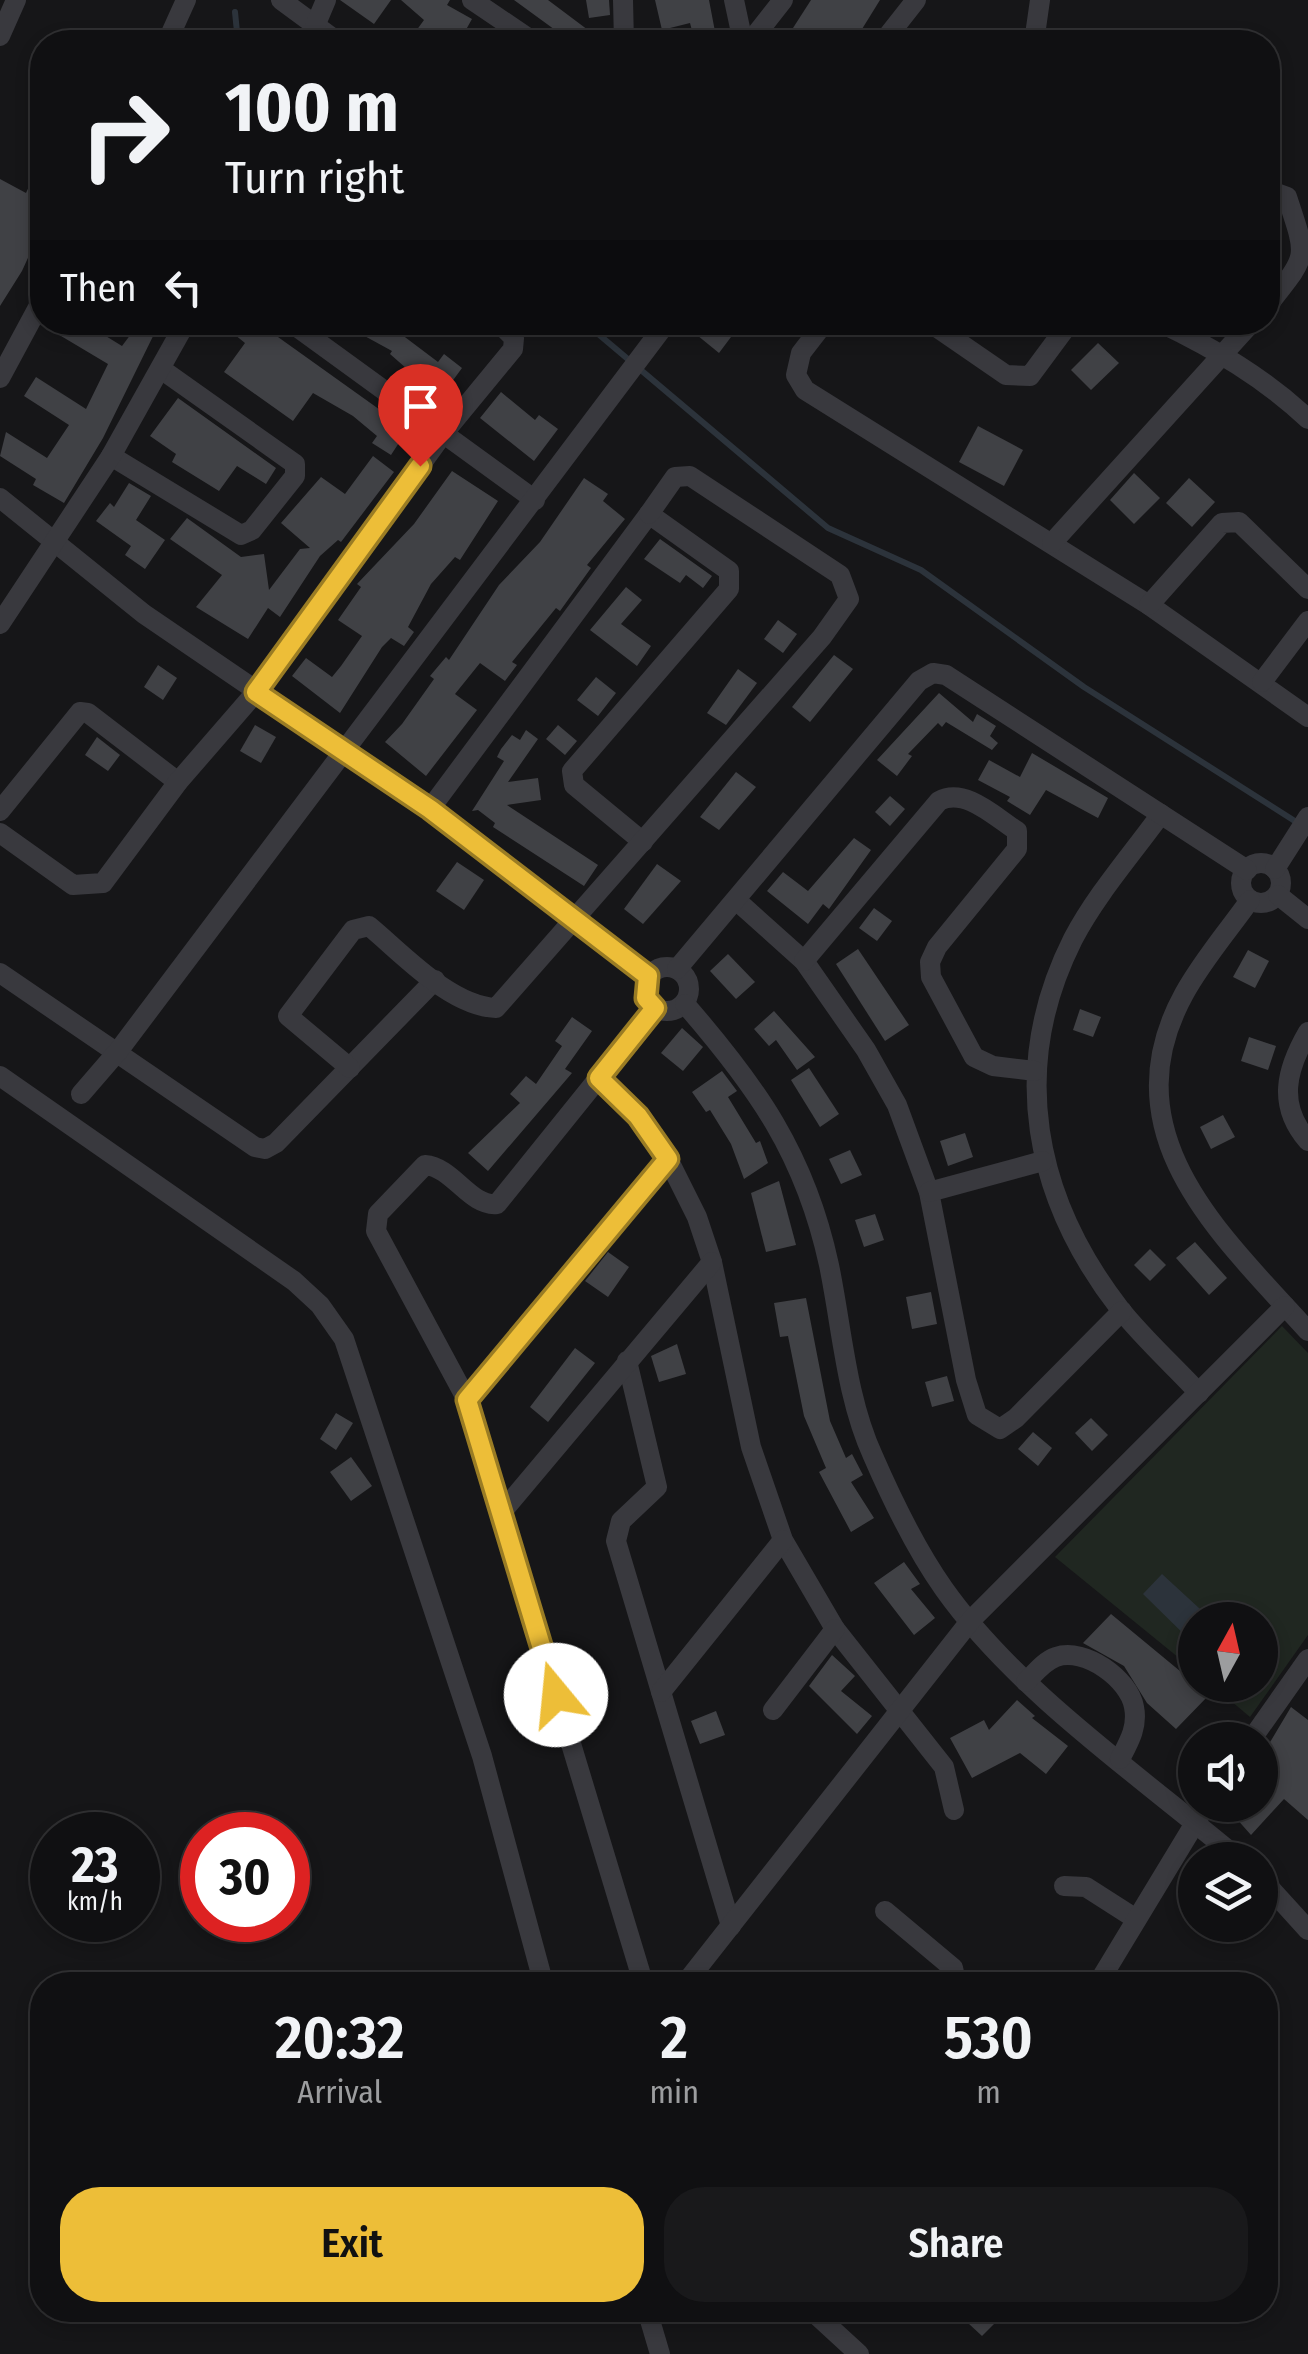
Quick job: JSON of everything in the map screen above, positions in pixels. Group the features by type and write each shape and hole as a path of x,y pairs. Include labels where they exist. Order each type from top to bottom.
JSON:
{"street":[{"path":"0,36 16,0"},
{"path":"172,30 186,0"},
{"path":"282,0 321,30"},
{"path":"315,26 326,0"},
{"path":"472,0 516,30"},
{"path":"623,0 624,30"},
{"path":"734,0 743,30"},
{"path":"757,30 784,0"},
{"path":"892,30 916,0"},
{"path":"1036,30 1040,0"},
{"path":"1280,195 1286,197 1305,251 1303,266 1280,292"},
{"path":"0,378 30,322"},
{"path":"0,624 112,456 179,335"},
{"path":"308,335 535,500"},
{"path":"0,832 73,885 88,888 103,883 178,782 256,692 443,434 512,349 511,335"},
{"path":"81,1094 119,1050 658,335"},
{"path":"815,335 801,354 796,375 805,390 1149,605 1308,716"},
{"path":"948,335 1006,376 1018,378 1030,376 1060,335"},
{"path":"1186,335 1224,353 1278,391 1308,419"},
{"path":"1052,543 1240,335"},
{"path":"112,456 241,534 252,530 294,476 295,464 161,369"},
{"path":"350,1068 288,1016 353,930 369,926 435,980 479,1008 496,1008 822,638 849,599 840,575 690,476 675,477 430,809"},
{"path":"0,498 144,614 430,809 648,976"},
{"path":"643,842 574,785 572,771 728,590 731,579 728,571 649,514"},
{"path":"1149,605 1222,523 1230,520 1239,522 1308,589"},
{"path":"1262,682 1308,620"},
{"path":"676,969 920,681 933,673 946,675 1246,870"},
{"path":"0,811 80,712 88,712 178,782"},
{"path":"804,961 939,801 948,796 964,797 1017,831 1020,839 1017,849 937,947 930,962 931,977 974,1057 993,1066 1035,1071"},
{"path":"1161,814 1074,937 1048,999 1035,1071 1043,1162 1076,1244 1122,1310 1199,1393"},
{"path":"1278,895 1281,860 1308,817"},
{"path":"1246,870 1281,860"},
{"path":"1246,870 1242,889 1250,900 1262,904 1278,895"},
{"path":"1278,895 1308,918"},
{"path":"736,900 804,961 866,1050 896,1105 929,1192 966,1380 978,1415 988,1425 1000,1429 1016,1418 1122,1310"},
{"path":"1250,900 1184,995 1167,1037 1161,1082 1162,1122 1172,1160 1193,1200 1308,1331"},
{"path":"661,968 676,969 686,978 690,990 684,1004 670,1012 655,1008 646,998 648,976 661,968"},
{"path":"0,973 119,1050 255,1148 265,1149 435,980"},
{"path":"684,1004 747,1075 794,1153 828,1261 854,1401 870,1452 909,1534 946,1592 1026,1682 1120,1759 1178,1798"},
{"path":"640,1972 467,1400 376,1231 378,1214 424,1165 439,1166 486,1204 497,1204 655,1008"},
{"path":"1308,1032 1290,1062 1286,1086 1288,1109 1308,1141"},
{"path":"0,1076 294,1281 320,1305 344,1339 482,1756 540,1972"},
{"path":"599,1078 638,1116 668,1159 698,1216 712,1262 751,1447 783,1540 835,1629 944,1767 954,1810"},
{"path":"467,1400 668,1159"},
{"path":"929,1192 1043,1162"},
{"path":"501,1513 712,1262"},
{"path":"694,1972 971,1620 1285,1306"},
{"path":"626,1361 658,1487 621,1521 616,1540 731,1926"},
{"path":"661,1692 783,1540"},
{"path":"773,1710 835,1629"},
{"path":"1026,1682 1050,1658 1064,1655 1102,1666 1129,1692 1134,1708 1134,1732 1120,1759"},
{"path":"1264,1722 1308,1659"},
{"path":"1105,1972 1195,1822"},
{"path":"1208,1822 1225,1842"},
{"path":"1064,1886 1086,1886 1136,1919"},
{"path":"1278,1897 1308,1930"},
{"path":"885,1912 954,1972"},
{"path":"650,2322 660,2354"},
{"path":"824,2322 859,2354"}],"shaded area":[{"path":"1282,1326 1308,1353 1308,1635 1278,1677 1278,1602 1178,1602 1178,1657 1055,1557"},
{"path":"1162,1574 1192,1602 1178,1602 1178,1628 1143,1594"},
{"path":"1232,1702 1261,1702 1250,1717"}],"building":[{"path":"340,0 391,0 374,24"},
{"path":"401,0 450,0 447,5 472,19 466,30 417,30 424,20"},
{"path":"514,0 548,0 588,30 555,30"},
{"path":"586,0 609,0 610,15 589,18"},
{"path":"655,0 709,0 715,30 692,30 690,23 662,30"},
{"path":"811,0 880,0 861,30 792,30"},
{"path":"0,179 26,193 30,184 30,253 0,306"},
{"path":"59,335 104,335 122,346 130,335 154,335 103,438 64,503 33,485 36,479 0,456 6,432 47,458 69,425 24,396 36,377 86,409 108,364"},
{"path":"235,335 275,335 390,417 392,413 410,426 391,455 372,443 377,436 353,416 313,393 293,421 224,372 245,343"},
{"path":"363,335 402,335 438,362 444,354 462,368 440,398 390,354 392,351"},
{"path":"697,335 732,335 719,353"},
{"path":"1098,343 1119,363 1091,390 1071,370"},
{"path":"501,392 535,420 539,415 558,429 534,461 480,418"},
{"path":"178,398 276,468 266,484 237,466 219,491 172,462 176,454 150,436"},
{"path":"978,426 1023,450 1004,486 959,462"},
{"path":"373,456 394,472 341,542 338,540 320,556 280,617 268,608 248,639 196,607 222,575 170,539 187,518 241,557 264,554 269,590 300,549 310,548 281,523 321,477 345,494"},
{"path":"452,471 498,501 460,560 455,557 431,584 408,627 414,632 404,646 391,638 382,647 340,713 292,676 306,658 332,677 341,666 362,636 338,620 361,587 357,584 414,524"},
{"path":"1134,473 1160,498 1134,524 1110,500"},
{"path":"584,478 608,494 603,501 625,519 587,565 591,568 560,611 556,608 512,662 517,665 505,681 480,663 455,694 477,710 426,776 385,742 434,679 430,676 446,657 449,660 499,585 540,542"},
{"path":"1189,478 1215,502 1192,527 1166,503"},
{"path":"129,483 151,496 136,520 165,540 145,569 125,555 131,546 96,521 110,503 114,507"},
{"path":"660,539 712,576 703,588 686,575 680,583 644,559"},
{"path":"626,587 642,600 621,624 651,646 637,666 590,630"},
{"path":"778,620 797,634 783,653 764,639"},
{"path":"834,655 853,669 810,722 792,707"},
{"path":"158,665 177,678 163,700 144,687"},
{"path":"738,669 757,683 726,725 707,713"},
{"path":"596,677 616,693 598,716 577,700"},
{"path":"939,693 973,722 977,714 996,726 990,736 998,743 992,750 946,722 942,727 938,723 908,754 912,756 897,776 877,760"},
{"path":"255,725 276,737 261,763 240,751"},
{"path":"558,725 577,741 565,755 546,739"},
{"path":"526,730 538,739 508,782 538,778 541,800 507,805 598,865 584,886 493,827 495,823 478,810 472,811 504,761 497,757 501,749 512,735 520,740"},
{"path":"97,737 120,755 108,771 85,755"},
{"path":"1032,753 1108,798 1098,818 1046,790 1030,815 1007,801 1010,797 978,780 989,760 1020,777"},
{"path":"736,772 756,787 719,830 700,817"},
{"path":"890,796 905,809 890,826 875,812"},
{"path":"854,838 871,850 829,909 823,904 808,924 767,891 783,872 808,891"},
{"path":"457,862 484,880 464,910 436,891"},
{"path":"657,864 681,881 643,924 624,909"},
{"path":"874,908 892,921 877,941 859,928"},
{"path":"858,949 909,1025 885,1041 836,964"},
{"path":"1248,950 1269,961 1255,988 1233,977"},
{"path":"728,954 755,982 736,999 710,971"},
{"path":"1080,1009 1101,1017 1093,1037 1073,1030"},
{"path":"774,1011 815,1057 797,1070 776,1040 769,1046 754,1029"},
{"path":"572,1017 592,1031 565,1069 572,1073 488,1171 468,1153 520,1103 510,1094 526,1076 536,1084 562,1046 555,1041"},
{"path":"682,1028 703,1047 683,1071 661,1053"},
{"path":"1249,1037 1276,1046 1268,1070 1241,1061"},
{"path":"809,1068 839,1114 820,1127 791,1080"},
{"path":"722,1071 737,1091 728,1097 756,1143 760,1141 768,1163 744,1179 731,1144 710,1110 706,1112 692,1092"},
{"path":"1223,1115 1235,1137 1211,1149 1200,1127"},
{"path":"965,1133 973,1157 948,1166 940,1141"},
{"path":"850,1150 862,1175 841,1184 829,1159"},
{"path":"779,1181 796,1245 766,1252 751,1193"},
{"path":"875,1214 884,1240 864,1247 855,1220"},
{"path":"1195,1242 1227,1278 1209,1295 1176,1258"},
{"path":"1150,1249 1166,1265 1150,1281 1134,1265"},
{"path":"608,1252 629,1267 608,1297 585,1281"},
{"path":"931,1292 937,1324 912,1329 906,1297"},
{"path":"806,1298 830,1421 846,1458 852,1454 863,1475 851,1482 874,1518 851,1532 819,1472 826,1468 804,1416 788,1336 780,1337 774,1303"},
{"path":"677,1344 686,1374 659,1382 651,1356"},
{"path":"575,1348 595,1363 548,1422 530,1407"},
{"path":"947,1376 954,1401 932,1407 925,1382"},
{"path":"336,1413 353,1423 336,1450 320,1439"},
{"path":"1091,1418 1108,1435 1092,1451 1075,1433"},
{"path":"1033,1432 1052,1448 1038,1466 1018,1449"},
{"path":"351,1457 372,1486 351,1501 330,1472"},
{"path":"904,1562 920,1584 911,1589 935,1618 914,1635 874,1583"},
{"path":"1111,1614 1178,1669 1178,1702 1202,1702 1183,1722 1178,1722 1176,1729 1147,1703 1124,1666 1083,1643"},
{"path":"832,1655 855,1676 841,1691 872,1716 857,1734 809,1686"},
{"path":"1017,1700 1035,1716 1032,1718 1068,1746 1046,1774 1020,1753 972,1778 950,1738 984,1720 989,1730"},
{"path":"1291,1707 1308,1720 1308,1820 1284,1799 1278,1806 1278,1729"},
{"path":"716,1711 725,1735 700,1744 691,1721"},
{"path":"1239,1822 1263,1822 1251,1835"},
{"path":"967,2322 995,2323 982,2336"}],"waterway":[{"path":"235,12 237,30"},
{"path":"599,335 828,528 921,570 1084,687 1301,825"}],"route":[{"path":"420,466 256,692 430,809 648,976 644,986 646,998 655,1008 599,1078 638,1116 668,1159 467,1400 556,1695"}]}
